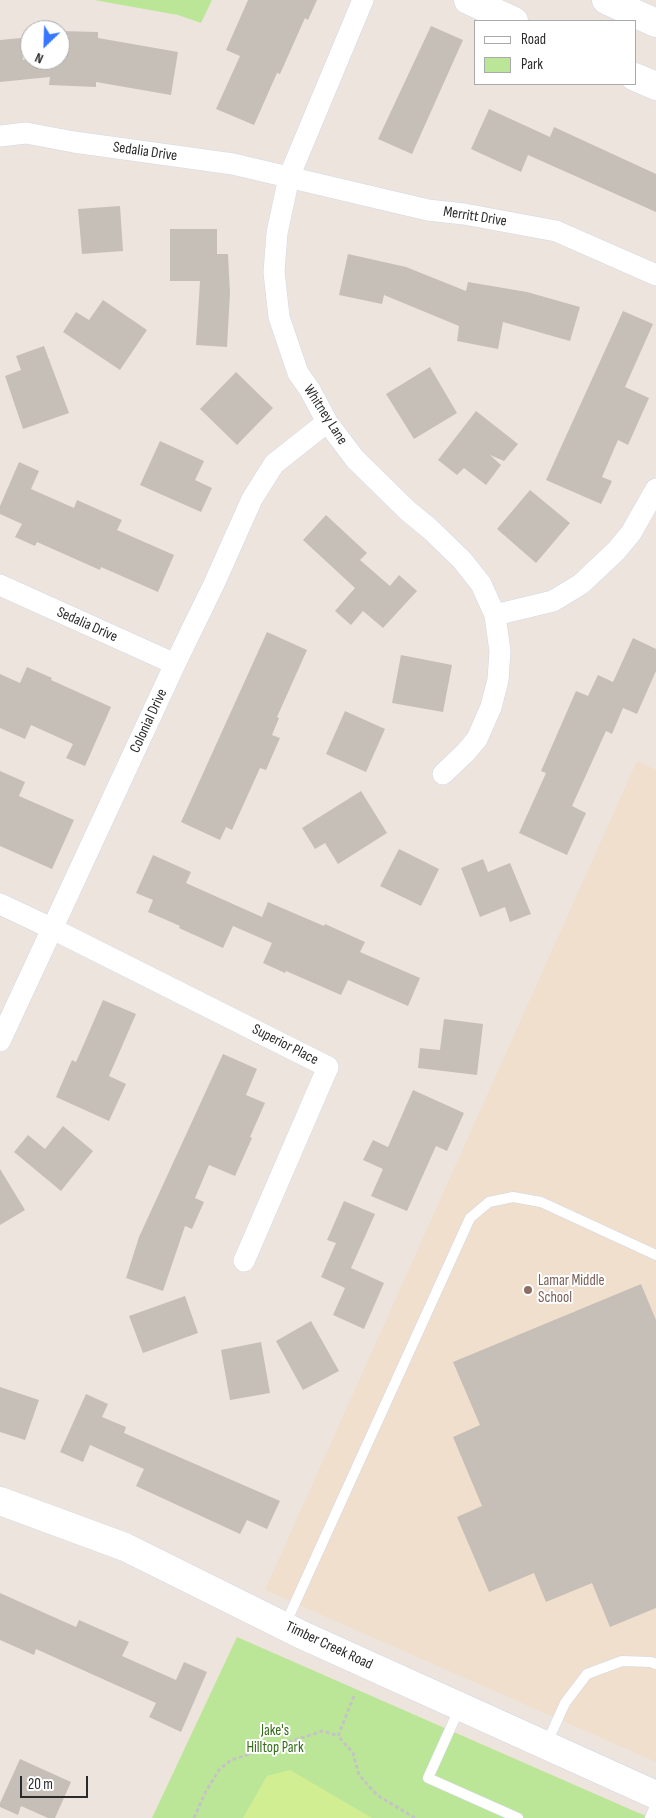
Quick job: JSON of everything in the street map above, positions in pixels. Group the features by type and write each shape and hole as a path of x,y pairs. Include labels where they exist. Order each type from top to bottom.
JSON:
{"street":[{"name":"Whitney Lane","path":"363,0 289,177 277,233 274,272 279,317 298,372 327,422 355,459 462,560 481,584 495,615 500,651 498,680 491,706 477,739 443,774"},
{"path":"468,0 512,20"},
{"path":"606,0 656,23"},
{"path":"636,77 656,86"},
{"name":"Sedalia Drive","path":"0,136 26,134 233,164 289,177"},
{"name":"Merritt Drive","path":"289,177 428,210 464,214 556,231 656,275"},
{"name":"Colonial Drive","path":"0,1042 252,499 274,464 327,422"},
{"path":"495,615 553,600 581,584 616,551 631,533 656,489"},
{"name":"Sedalia Drive","path":"0,585 174,664"},
{"path":"0,904 54,928"},
{"name":"Superior Place","path":"54,928 328,1067 244,1261"},
{"name":"Timber Creek Road","path":"0,1501 125,1547 284,1626 656,1795"}],"lane":[{"path":"284,1626 470,1218 489,1202 513,1197 541,1202 656,1255"},
{"path":"546,1746 565,1703 587,1674 622,1661 651,1662 656,1664"},
{"path":"460,1706 428,1778 518,1818"},
{"path":"650,1818 656,1804"}],"path":[{"path":"338,1736 354,1696"},
{"path":"194,1818 219,1770 231,1760 323,1731 338,1736 353,1753 359,1775 377,1795 416,1818"}],"shaded area":[{"name":"Lamar Middle School","path":"637,761 656,770 656,1762 265,1590"}],"green space":[{"path":"94,0 212,0 201,23 178,15"},
{"name":"Jake's Hilltop Park","path":"237,1637 634,1811 651,1818 152,1818"},
{"path":"290,1770 372,1818 243,1818 267,1776"}],"building":[{"path":"248,0 317,0 308,20 305,18 280,74 277,73 254,125 216,109 240,56 226,50"},
{"path":"431,26 463,40 412,154 378,139"},
{"path":"70,31 98,32 98,38 178,52 171,95 96,82 96,87 49,85 50,77 0,82 0,40 20,38 20,70 70,70"},
{"path":"489,109 550,137 554,127 656,174 656,212 528,155 521,172 471,149"},
{"path":"120,206 123,251 82,254 78,209"},
{"path":"170,229 217,229 217,254 228,254 230,293 227,347 196,345 200,281 170,281"},
{"path":"348,254 406,267 466,291 468,282 527,292 580,307 570,341 503,322 498,349 457,341 459,326 384,295 382,304 339,295"},
{"path":"103,300 147,330 120,370 63,332 76,312 89,320"},
{"path":"623,311 653,324 625,387 649,398 628,445 618,440 602,477 612,481 601,504 546,480"},
{"path":"44,346 69,413 23,429 5,376 21,370 16,356"},
{"path":"430,367 457,413 414,439 386,394"},
{"path":"236,372 273,408 237,445 200,409"},
{"path":"476,411 518,444 504,461 490,455 501,465 486,485 464,468 457,475 438,460"},
{"path":"160,441 204,461 195,480 212,488 201,512 140,485"},
{"path":"19,462 39,471 31,489 74,508 77,500 122,520 117,530 174,555 158,592 101,567 100,570 37,542 35,546 15,537 22,524 0,514 0,506"},
{"path":"530,490 570,523 536,563 497,529"},
{"path":"326,515 367,553 360,560 390,586 399,575 417,591 383,628 363,611 351,625 335,611 355,588 303,540"},
{"path":"267,632 307,650 277,717 279,718 272,735 280,738 266,770 260,768 232,830 226,827 220,840 181,822"},
{"path":"633,638 656,649 656,671 637,714 623,708 612,734 606,731 572,806 586,813 567,855 519,833 546,773 541,771 576,691 588,696 598,675 613,682"},
{"path":"401,655 452,665 443,712 392,703"},
{"path":"27,667 111,707 85,766 66,758 73,744 31,725 25,739 0,728 0,674 20,683"},
{"path":"345,711 385,729 366,772 326,754"},
{"path":"0,771 25,782 19,796 74,820 52,869 0,846"},
{"path":"361,791 387,833 338,864 325,843 315,849 302,828"},
{"path":"399,849 439,869 421,906 380,886"},
{"path":"153,855 191,872 186,883 262,917 268,902 365,942 360,952 420,978 408,1006 348,980 341,995 263,963 272,943 233,926 223,948 148,912 153,900 136,893"},
{"path":"483,859 488,872 510,863 531,914 510,922 505,907 480,917 461,868"},
{"path":"103,1000 136,1014 109,1076 126,1084 109,1121 56,1097 72,1060 76,1062"},
{"path":"444,1019 483,1024 477,1075 418,1068 420,1048 440,1050"},
{"path":"223,1054 257,1069 246,1095 265,1103 235,1176 209,1165 195,1198 204,1202 192,1229 185,1226 163,1291 126,1278 139,1237"},
{"path":"413,1090 464,1113 447,1151 436,1146 407,1211 371,1196 383,1169 363,1160 373,1140 388,1147"},
{"path":"63,1126 93,1151 61,1191 14,1152 28,1135 45,1149"},
{"path":"0,1169 25,1210 0,1225"},
{"path":"344,1201 375,1214 351,1268 384,1283 364,1329 333,1315 345,1288 321,1277 336,1243 327,1240"},
{"path":"641,1284 656,1320 656,1608 610,1627 592,1583 546,1602 534,1573 489,1592 457,1517 482,1506 453,1437 480,1425 453,1362"},
{"path":"185,1296 198,1333 143,1353 129,1316"},
{"path":"311,1321 339,1371 303,1390 276,1341"},
{"path":"261,1342 270,1393 230,1400 221,1350"},
{"path":"0,1387 39,1400 25,1440 0,1432"},
{"path":"86,1394 108,1404 102,1417 126,1427 124,1433 280,1501 267,1529 247,1520 240,1534 136,1486 144,1469 90,1445 83,1462 60,1452"},
{"path":"0,1593 76,1627 79,1620 129,1642 122,1656 176,1680 184,1662 207,1672 181,1732 149,1717 156,1703 36,1649 34,1655 0,1640"},
{"path":"20,1759 71,1782 55,1818 48,1818 21,1806 18,1815 0,1807 0,1803"}],"place":[{"name":"Lamar Middle School","path":"528,1290"}]}
